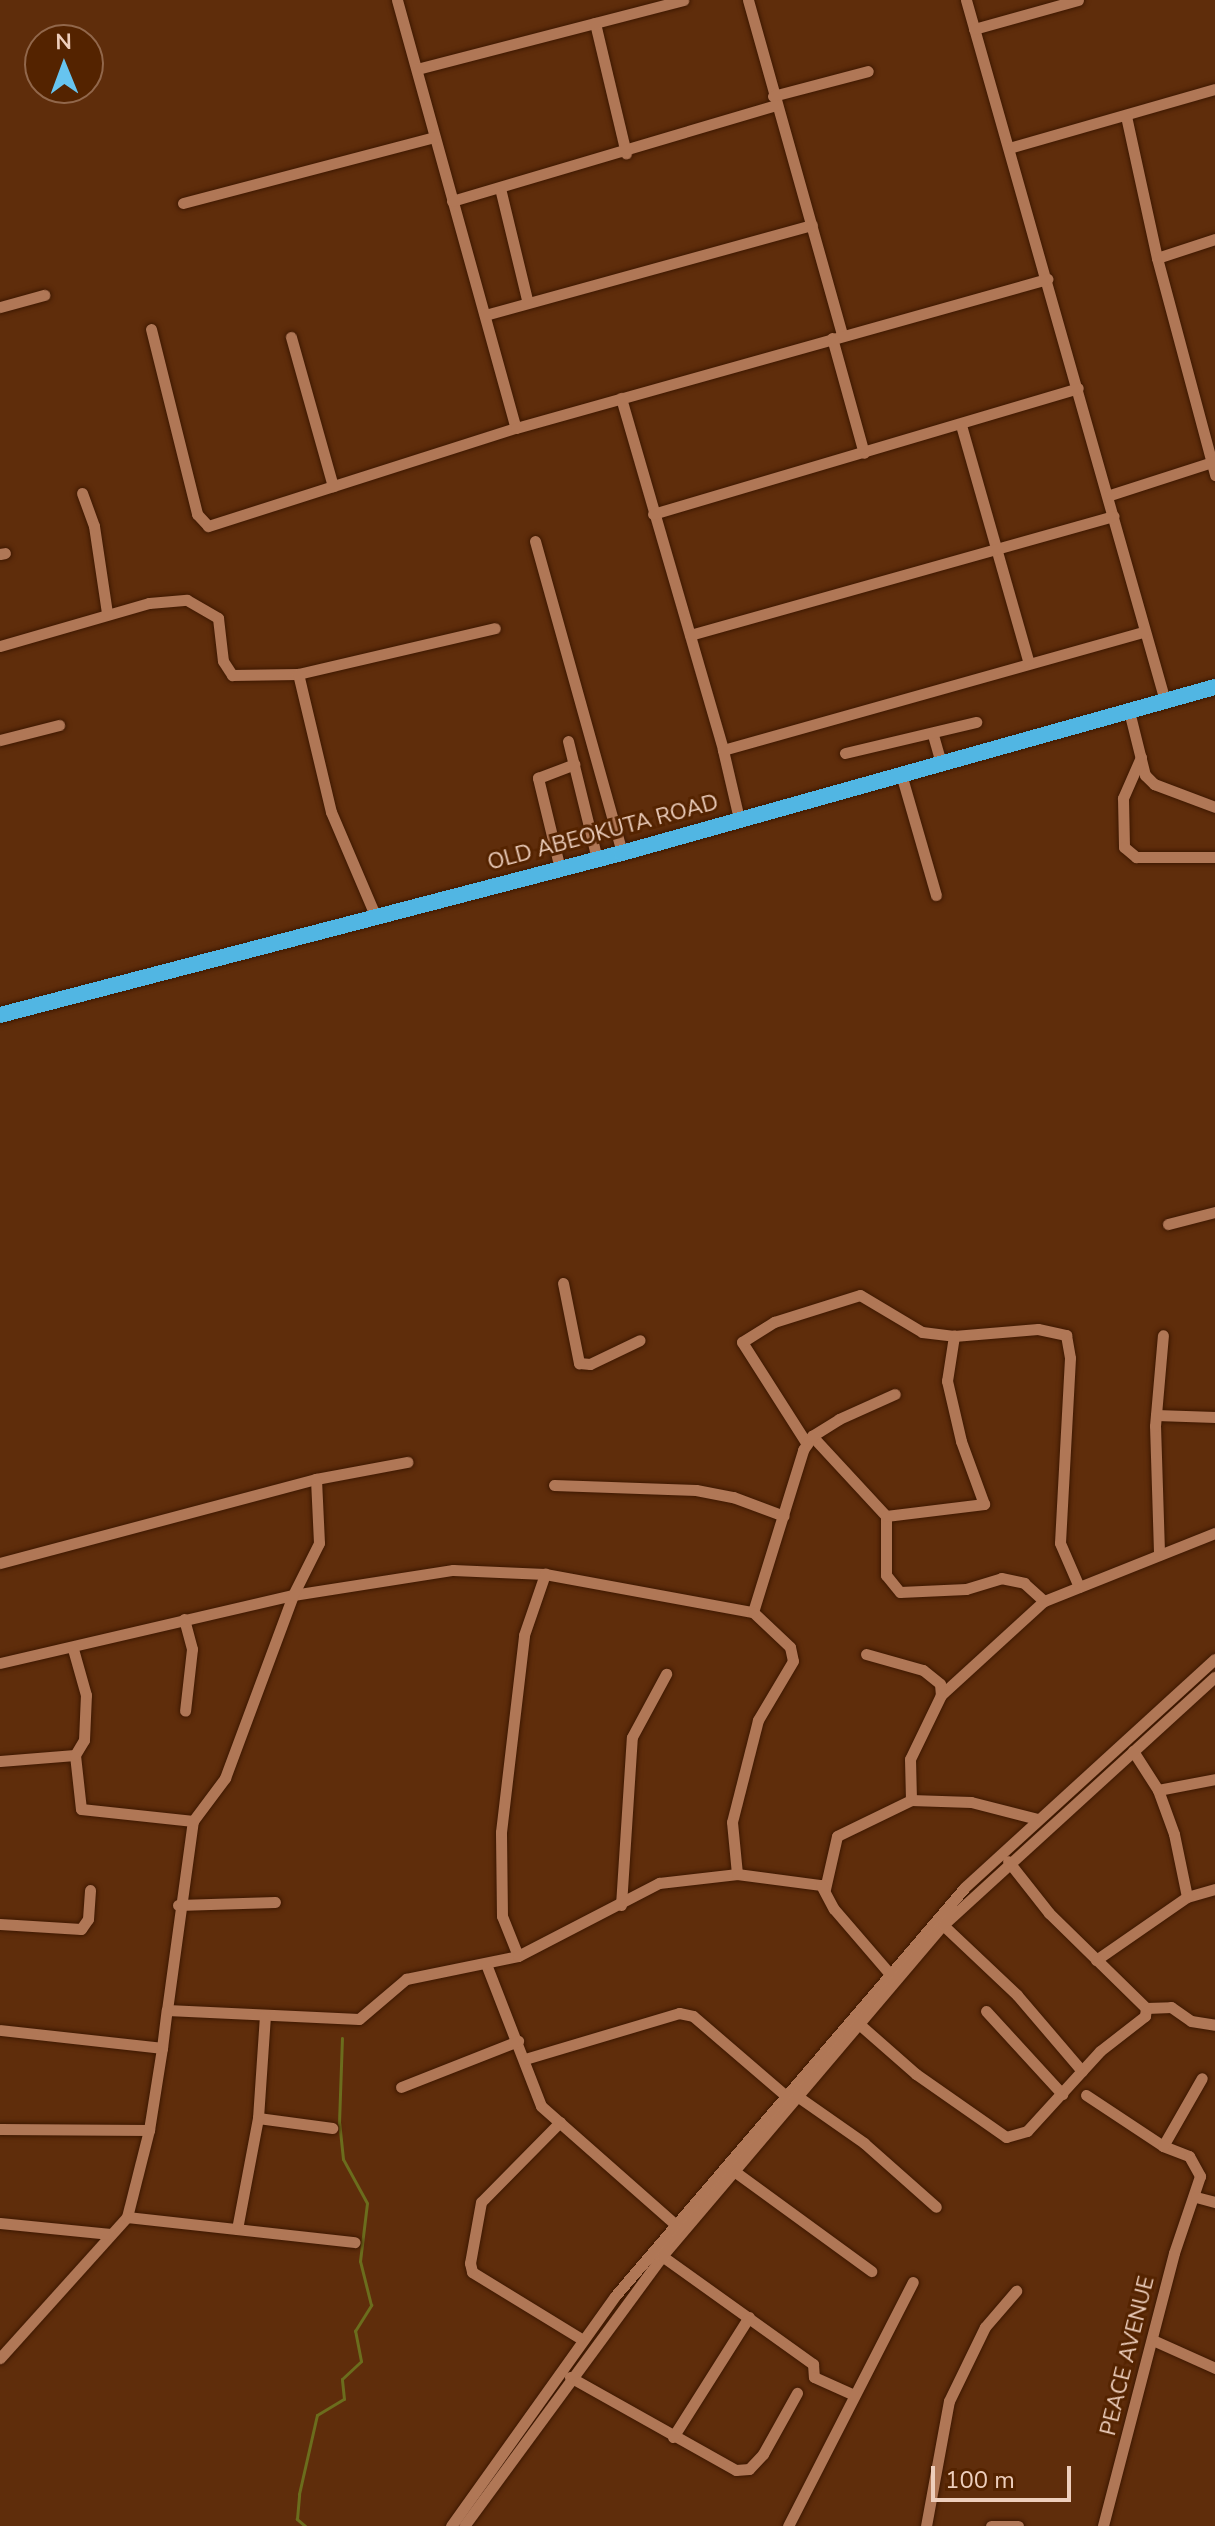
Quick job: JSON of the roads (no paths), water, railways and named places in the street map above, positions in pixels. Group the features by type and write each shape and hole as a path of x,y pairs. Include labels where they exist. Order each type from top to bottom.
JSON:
{"highway":[{"name":"OLD ABEOKUTA ROAD","path":"0,1015 622,853 1215,687"}],"street":[{"path":"397,0 516,428"},
{"path":"417,69 683,0"},
{"path":"748,0 774,101 812,225 864,453"},
{"path":"966,0 1110,495 1165,701"},
{"path":"974,29 1075,0"},
{"path":"595,23 626,153"},
{"path":"452,201 626,153 659,137 868,71"},
{"path":"1009,148 1215,89"},
{"path":"1126,116 1157,258 1215,475"},
{"path":"183,203 434,137"},
{"path":"500,188 527,300"},
{"path":"485,315 527,300 812,225"},
{"path":"1157,258 1215,239"},
{"path":"151,329 203,525 516,428 1047,279"},
{"path":"0,307 44,295"},
{"path":"291,337 333,486"},
{"path":"653,514 1078,388"},
{"path":"621,398 723,750 739,819"},
{"path":"961,425 994,550 1028,660"},
{"path":"1110,495 1212,462"},
{"path":"82,493 94,526 107,613"},
{"path":"690,635 1114,516"},
{"path":"535,541 622,853"},
{"path":"0,646 107,613 187,600 218,618 223,661 232,675 298,674 495,628"},
{"path":"723,750 846,719 1028,660 1145,631"},
{"path":"298,674 331,812 375,915"},
{"path":"1129,711 1145,775 1154,784 1215,807"},
{"path":"845,753 933,735 976,722"},
{"path":"0,740 59,725"},
{"path":"933,735 941,763"},
{"path":"568,741 597,859"},
{"path":"1141,757 1123,798 1124,847 1136,857 1215,857"},
{"path":"560,869 538,778 574,764"},
{"path":"901,774 936,895"},
{"path":"1168,1224 1215,1212"},
{"path":"563,1283 579,1363 590,1364 640,1340"},
{"path":"1044,1601 1012,1579 966,1589 900,1592 886,1575 886,1516 810,1440 742,1342 774,1322 860,1295 892,1311 909,1327 954,1336 1038,1329 1066,1335 1070,1342 1060,1543 1079,1587"},
{"path":"1159,1552 1156,1415 1163,1335"},
{"path":"886,1516 984,1504 961,1441 947,1381 954,1336"},
{"path":"753,1612 810,1440 895,1394"},
{"path":"1156,1415 1215,1417"},
{"path":"0,1563 316,1479 407,1462"},
{"path":"0,2358 127,2217 149,2130 167,2010 178,1905 193,1821 225,1778 293,1595 319,1543 316,1479"},
{"path":"554,1485 696,1490 733,1497 784,1516"},
{"path":"911,1800 910,1759 941,1695 1044,1601 1159,1552 1215,1533"},
{"path":"0,1663 73,1649 184,1619 293,1595 453,1570 545,1574 753,1612 790,1647 793,1661 758,1720 732,1822 737,1874"},
{"path":"518,1956 502,1916 502,1818 524,1635 545,1574"},
{"path":"184,1619 192,1649 185,1711"},
{"path":"73,1649 86,1695 84,1740 75,1755 81,1809 193,1821"},
{"path":"866,1654 923,1670 940,1684 941,1695"},
{"path":"464,2526 570,2377 662,2256 734,2171 889,1973 965,1887 1215,1659"},
{"path":"621,1905 632,1737 666,1674"},
{"path":"451,2526 583,2340 675,2224 859,2024 943,1925 1008,1861 1215,1677"},
{"path":"1133,1751 1158,1790 1174,1834 1187,1897"},
{"path":"0,1761 75,1755"},
{"path":"1158,1790 1215,1779"},
{"path":"889,1973 834,1909 825,1889 837,1836 911,1800 971,1802 1037,1819"},
{"path":"1008,1861 1096,1960 1146,2008 1171,2007 1191,2021 1215,2025"},
{"path":"167,2010 359,2019 406,1979 518,1956 659,1883 737,1874 825,1889"},
{"path":"1096,1960 1187,1897 1215,1889"},
{"path":"0,1924 81,1929 88,1919 90,1890"},
{"path":"178,1905 275,1902"},
{"path":"943,1925 1017,1995 1082,2071"},
{"path":"486,1964 541,2106 675,2224"},
{"path":"859,2024 916,2074 1006,2137 1027,2131 1082,2071 1135,2027 1146,2008"},
{"path":"986,2011 1062,2094"},
{"path":"525,2059 679,2013 693,2016 791,2096 854,2135 936,2207"},
{"path":"237,2229 258,2118 265,2015"},
{"path":"0,2030 162,2048"},
{"path":"401,2087 518,2041"},
{"path":"1163,2146 1202,2078"},
{"path":"1086,2095 1163,2146 1196,2163 1196,2197 1215,2202"},
{"path":"258,2118 332,2128"},
{"path":"560,2122 481,2202 470,2263 479,2277 583,2340"},
{"path":"0,2129 149,2130"},
{"path":"734,2171 871,2271"},
{"name":"PEACE AVENUE","path":"1103,2526 1155,2341 1174,2253 1196,2197"},
{"path":"127,2217 355,2242"},
{"path":"0,2223 110,2234"},
{"path":"662,2256 813,2364 814,2377 854,2395"},
{"path":"788,2526 913,2282"},
{"path":"926,2526 949,2401 985,2327 1016,2291"},
{"path":"673,2437 749,2317"},
{"path":"1155,2341 1215,2368"},
{"path":"570,2377 729,2468 749,2469 775,2437 797,2393"},
{"path":"991,2526 1018,2526"}],"waterway":[{"path":"305,2526 297,2519 299,2494 317,2415 344,2399 342,2379 361,2361 355,2331 371,2305 360,2261 367,2203 343,2159 339,2123 342,2038"}]}
